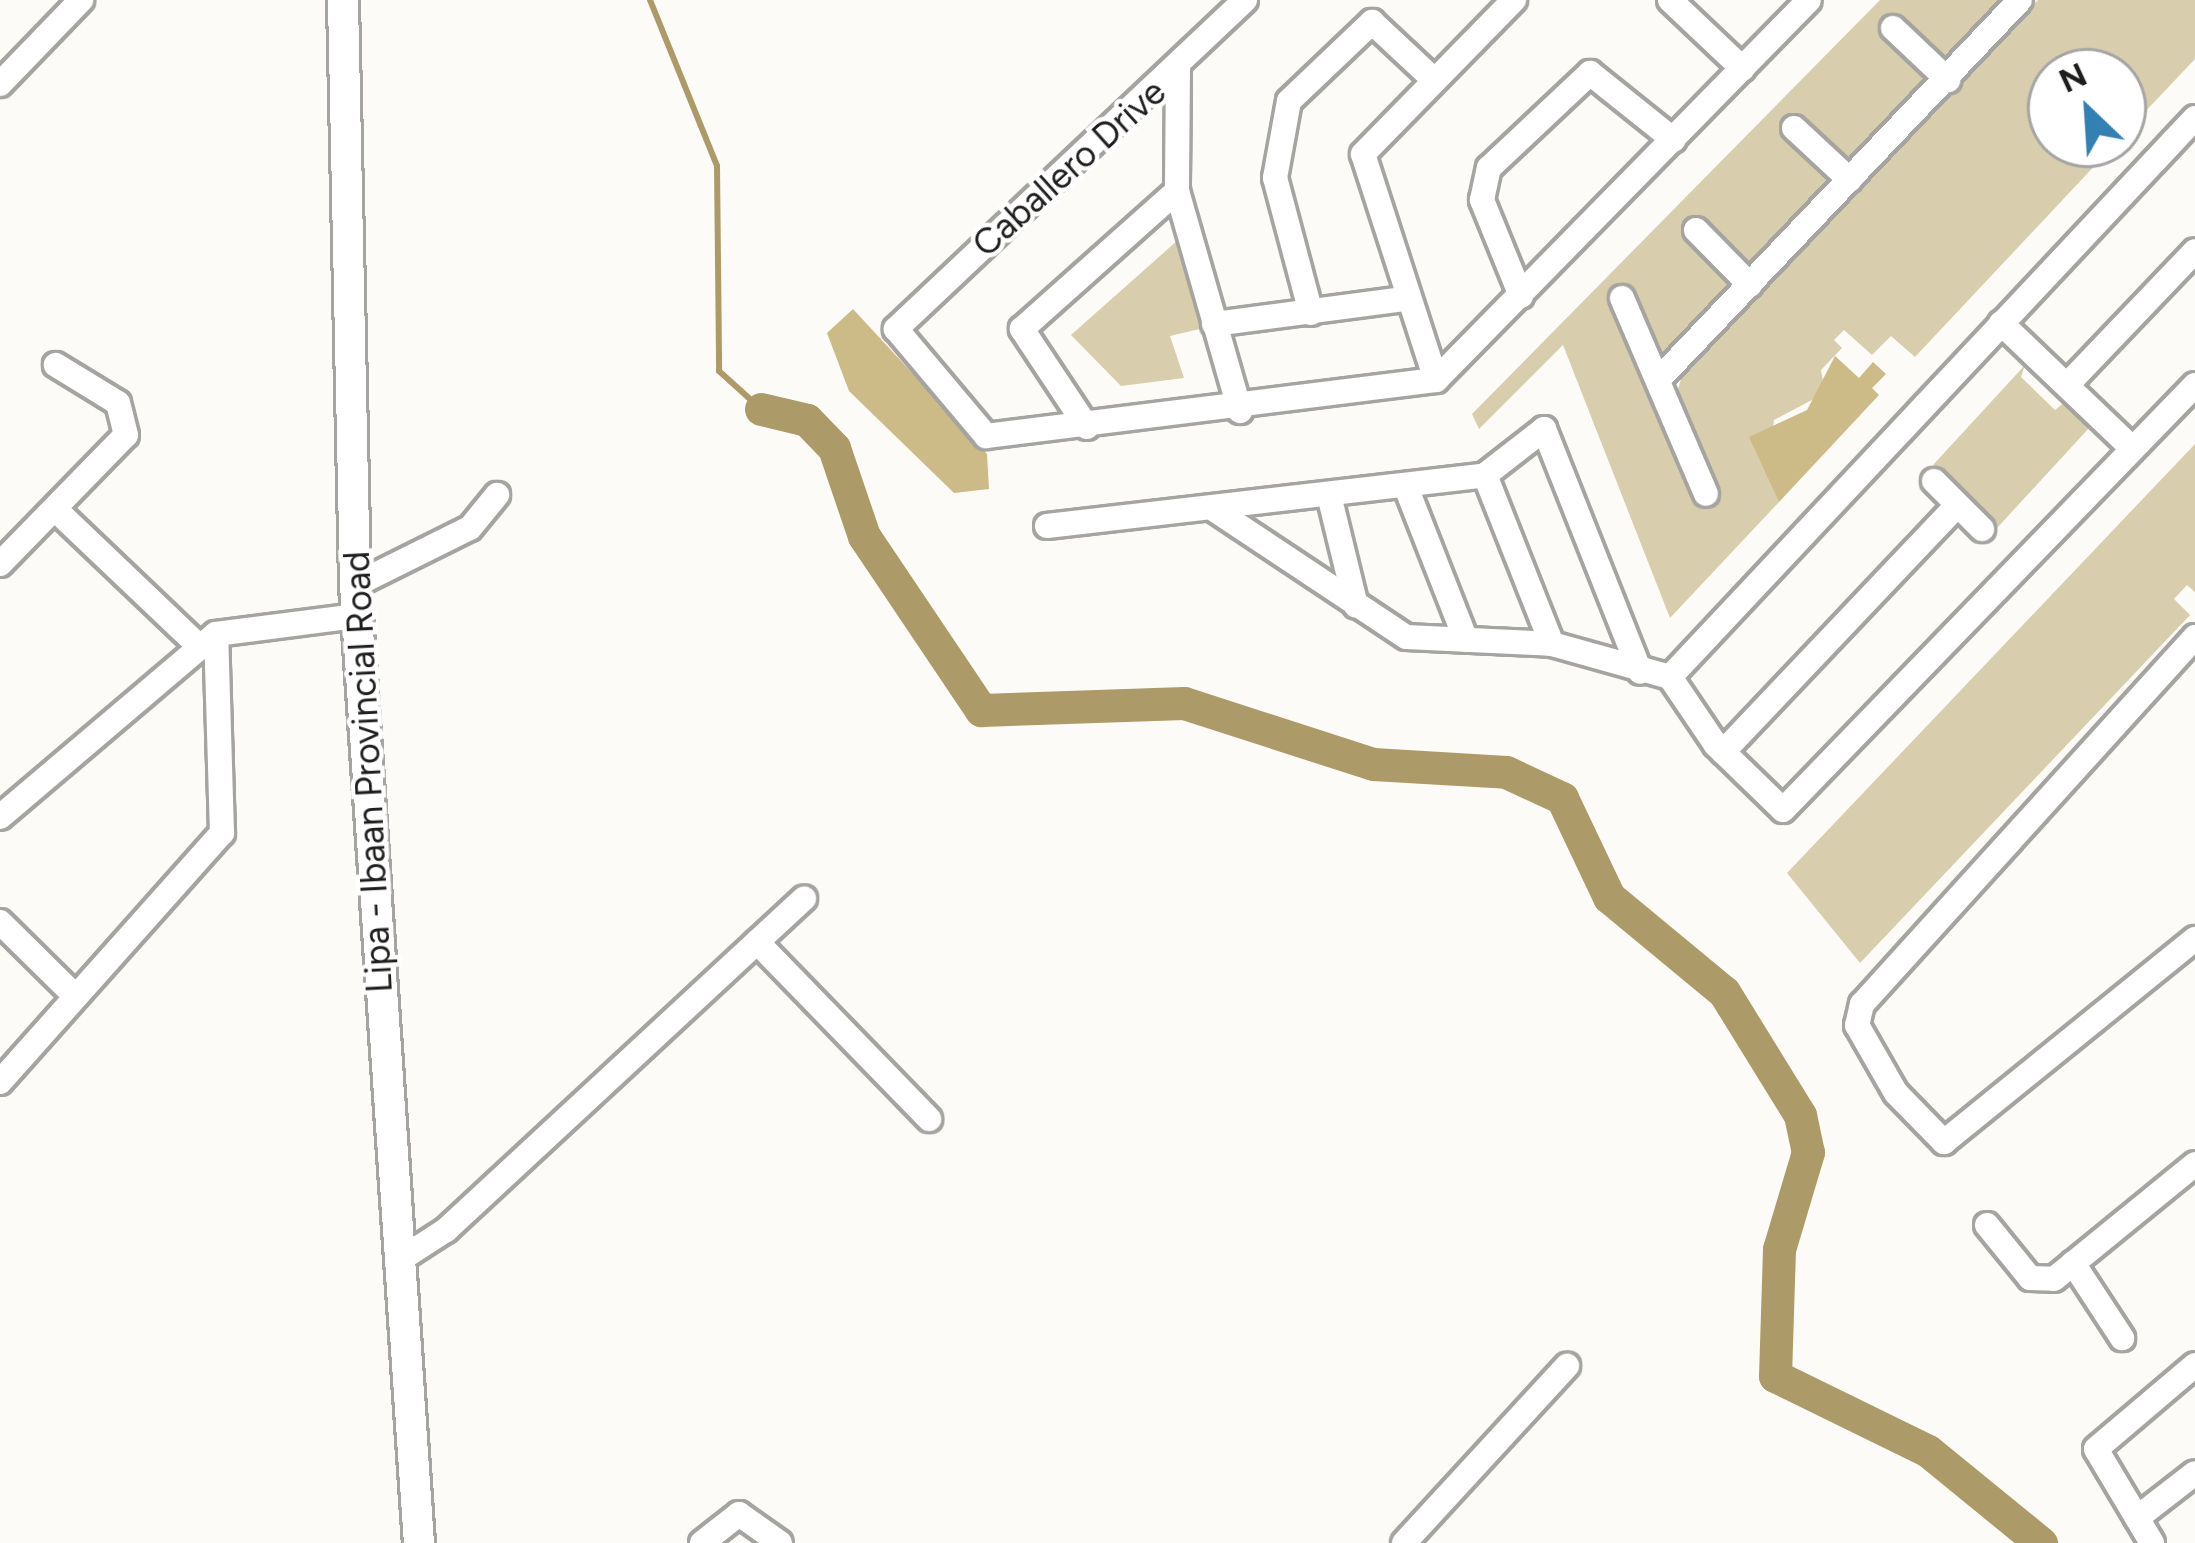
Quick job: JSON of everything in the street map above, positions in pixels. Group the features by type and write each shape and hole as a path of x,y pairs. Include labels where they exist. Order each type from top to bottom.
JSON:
{"main road":[{"name":"Lipa - Ibaan Provincial Road","path":"343,0 357,616 418,1543"}],"street":[{"path":"0,84 81,0"},
{"name":"Caballero Drive","path":"1087,427 991,439 895,335 1245,0"},
{"path":"1670,0 1743,69"},
{"path":"1659,379 2020,0"},
{"path":"1177,191 1022,329 1087,427 1240,411 1436,380 1806,1"},
{"path":"1436,380 1406,299 1363,154 1497,6"},
{"path":"1311,313 1275,178 1289,101 1368,22 1434,80"},
{"path":"1893,28 1948,80"},
{"path":"1178,68 1177,191 1240,411"},
{"path":"1522,296 1482,200 1490,168 1590,73 1674,140"},
{"path":"1670,676 2195,118"},
{"path":"1794,128 1850,180"},
{"path":"1696,230 1750,285"},
{"path":"2066,385 2195,251"},
{"path":"1622,298 1706,494"},
{"path":"1214,324 1406,299"},
{"path":"2001,323 2133,448"},
{"path":"0,564 57,511 128,427 100,387 56,365"},
{"path":"1212,508 1406,637 1552,644 1640,672 1670,676 1723,752 1775,805 1792,807 2195,385"},
{"path":"1047,526 1485,476 1532,429 1554,437 1640,672"},
{"path":"1485,476 1552,644"},
{"path":"1934,481 1982,530"},
{"path":"1406,487 1466,640"},
{"path":"356,585 470,528 497,495"},
{"path":"1329,495 1356,606"},
{"path":"1723,752 1958,505"},
{"path":"0,1082 68,1017 73,994 222,833 208,640 57,511"},
{"path":"0,818 208,640 357,616"},
{"path":"2195,637 1862,1004 1857,1025 1896,1094 1944,1142 2195,939"},
{"path":"398,1261 804,899"},
{"path":"0,922 73,994"},
{"path":"757,942 929,1119"},
{"path":"1988,1226 2036,1282 2073,1263 2195,1164"},
{"path":"2073,1263 2122,1338"},
{"path":"2152,1543 2096,1449 2195,1365"},
{"path":"1404,1543 1567,1366"},
{"path":"2137,1518 2195,1473"},
{"path":"702,1543 739,1514 780,1543"}],"shaded area":[{"path":"1880,0 2007,0 1948,60 1893,17 1883,33 1927,81 1854,161 1800,118 1783,126 1831,183 1751,266 1704,224 1730,287 1663,360 1629,285 1614,298 1701,509 1716,492 1676,396 1682,376 2038,0 2195,0 2195,59 2147,110 2147,48 2027,48 2027,168 2092,168 1915,357 1891,336 1872,355 1844,330 1834,340 1842,348 1821,370 1825,393 1774,420 1767,472 1779,502 1670,618 1563,345 1479,429 1472,414"},
{"path":"1178,240 1204,328 1170,336 1184,378 1121,386 1071,335"},
{"path":"853,309 987,454 989,489 954,493 849,391 827,333"},
{"path":"1835,356 1859,378 1873,362 1886,374 1872,388 1879,395 1779,502 1749,437 1807,410"},
{"path":"2025,365 2021,377 2055,410 2066,401 2090,427 1997,528 1933,465"},
{"path":"2195,444 2195,592 2187,585 2174,599 2190,615 1860,963 1787,873"}],"waterway":[{"path":"650,0 717,166 719,371 761,409"},
{"path":"761,409 807,420 834,448 864,536 981,710 1184,703 1373,764 1506,772 1562,798 1609,897 1724,992 1800,1115 1808,1152 1779,1249 1775,1376 1928,1451 2041,1543"}]}
